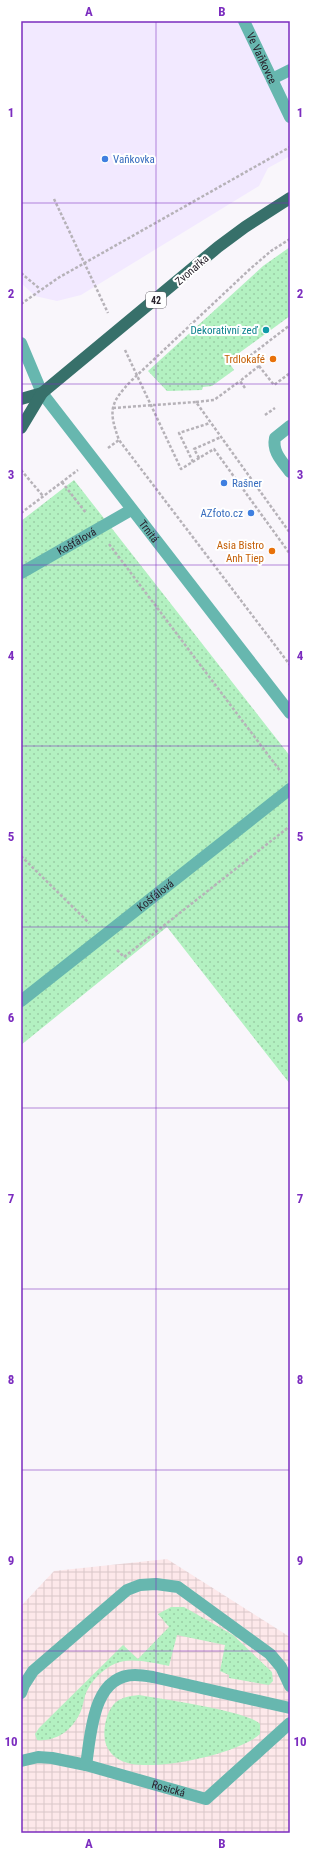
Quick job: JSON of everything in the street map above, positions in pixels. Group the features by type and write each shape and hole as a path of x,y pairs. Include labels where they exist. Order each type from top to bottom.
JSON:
{"main road":[{"name":"Zvonařka","path":"42,393 218,247 245,227 290,198"},
{"name":"42","path":"21,399 42,393"},
{"name":"42","path":"21,428 42,393"}],"street":[{"name":"Ve Vaňkovce","path":"244,21 290,117"},
{"path":"272,79 290,70"},
{"name":"Trnitá","path":"21,343 42,393 290,713"},
{"path":"290,426 275,438 273,446 276,454 290,472"},
{"name":"Košťálová","path":"21,573 132,510"},
{"name":"Košťálová","path":"21,1001 290,789"},
{"path":"21,1692 33,1672 127,1590 140,1585 156,1584 178,1587 270,1654 281,1667 290,1686"},
{"path":"86,1765 95,1708 108,1688 119,1678 134,1674 153,1677 290,1708"},
{"name":"Rosická","path":"22,1757 52,1758 86,1765 206,1799 290,1723"}],"path":[{"path":"21,304 40,289 290,147"},
{"path":"54,200 84,264"},
{"path":"290,239 271,251 250,269 132,380 117,396 113,408 112,420 119,440 290,665"},
{"path":"21,273 40,289"},
{"path":"290,325 251,355 274,385 290,373"},
{"path":"113,408 214,400 259,366"},
{"path":"240,381 245,388"},
{"path":"196,402 290,533"},
{"path":"266,415 275,408"},
{"path":"193,462 179,433 210,423"},
{"path":"199,458 194,449 221,437"},
{"path":"214,449 290,554"},
{"path":"21,470 43,496 21,513"},
{"path":"62,482 285,777"}],"shaded area":[{"path":"21,21 290,21 290,156 268,168 259,186 81,295 57,301 35,296 21,283"},
{"path":"167,1559 290,1637 290,1833 21,1833 21,1606 54,1571"}],"green space":[{"path":"290,247 290,316 228,361 234,370 212,386 203,387 202,390 167,391 148,371 263,266"},
{"path":"74,480 290,756 290,1084 167,927 21,1045 21,521"},
{"path":"171,1607 184,1607 233,1635 272,1672 273,1681 269,1685 229,1678 229,1675 220,1671 225,1645 177,1635 169,1666 144,1661 126,1661 111,1666 98,1676 86,1692 81,1712 72,1726 56,1737 37,1740 35,1734 39,1728 123,1645 138,1659 169,1627 158,1614"},
{"path":"139,1695 222,1710 252,1719 260,1724 260,1734 233,1749 192,1760 170,1764 150,1765 133,1764 120,1760 112,1754 106,1745 104,1732 107,1718 112,1706 116,1702 127,1697"}],"place":[{"name":"Vaňkovka","path":"105,159"},
{"name":"Dekorativní zeď","path":"266,330"},
{"name":"Trdlokafé","path":"273,359"},
{"name":"Rašner","path":"224,483"},
{"name":"AZfoto.cz","path":"251,513"},
{"name":"Asia Bistro Anh Tiep","path":"272,551"}]}
